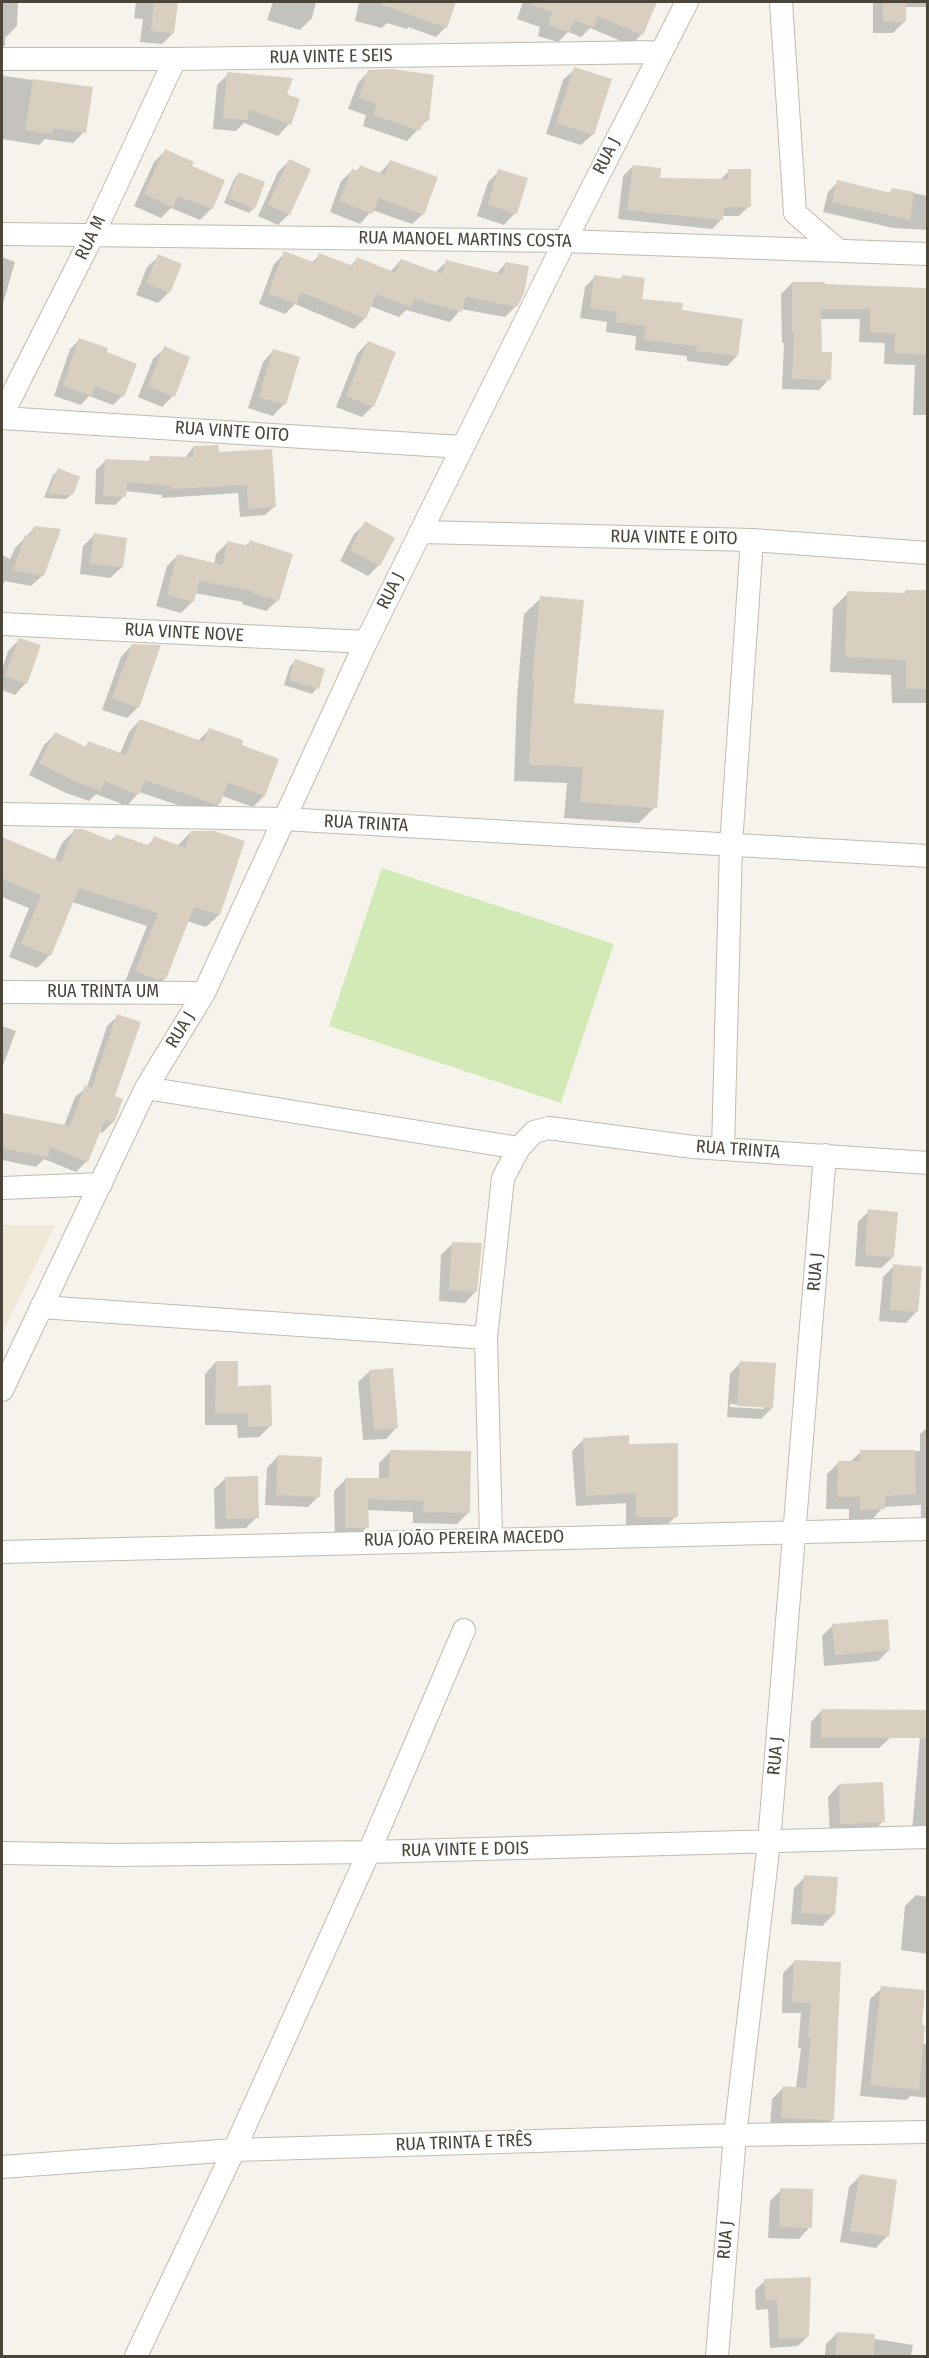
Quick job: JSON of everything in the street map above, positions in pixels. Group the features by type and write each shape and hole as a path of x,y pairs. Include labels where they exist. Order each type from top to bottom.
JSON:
{"street":[{"name":"RUA J","path":"2,1390 146,1088 204,993 366,642 565,241 687,2"},
{"path":"781,2 795,213 839,251"},
{"name":"RUA VINTE E SEIS","path":"2,58 175,59 660,52"},
{"name":"RUA M","path":"2,417 93,235 175,59"},
{"name":"RUA MANOEL MARTINS COSTA","path":"2,234 565,241 927,254"},
{"name":"RUA VINTE OITO","path":"2,417 462,447"},
{"name":"RUA VINTE E OITO","path":"421,532 752,540 927,553"},
{"path":"723,1149 730,845 752,540"},
{"name":"RUA VINTE NOVE","path":"2,624 366,642"},
{"name":"RUA TRINTA","path":"2,814 283,819 927,856"},
{"name":"RUA TRINTA UM","path":"2,992 204,993"},
{"path":"146,1088 519,1148 503,1178 486,1338 491,1538"},
{"name":"RUA TRINTA","path":"519,1148 534,1132 549,1128 693,1148 927,1163"},
{"name":"RUA J","path":"717,2356 735,2135 769,1842 825,1155"},
{"path":"2,1188 101,1184"},
{"path":"41,1307 486,1338"},
{"name":"RUA JOÃO PEREIRA MACEDO","path":"2,1551 927,1529"},
{"path":"136,2356 234,2150 369,1852 465,1630"},
{"name":"RUA VINTE E DOIS","path":"2,1853 117,1855 369,1852 927,1837"},
{"name":"RUA TRINTA E TRÊS","path":"2,2168 234,2150 735,2135 927,2132"}],"shaded area":[{"path":"2,1225 55,1225 2,1334"}],"green space":[{"path":"382,868 614,944 561,1103 329,1026"}],"building":[{"path":"154,2 178,2 174,33 151,31"},
{"path":"382,2 456,2 447,28 382,5"},
{"path":"533,2 657,2 643,35 598,16 594,27 574,20 570,32 548,25 552,12 532,5"},
{"path":"883,2 906,2 906,22 883,22"},
{"path":"574,67 612,79 594,135 556,123"},
{"path":"392,69 434,75 429,121 424,120 420,131 373,115 377,104 359,98 368,70"},
{"path":"227,72 293,78 287,94 300,99 291,125 249,109 248,120 223,118"},
{"path":"33,79 93,87 86,133 53,128 52,134 25,130"},
{"path":"165,149 194,162 192,166 225,180 213,209 178,196 173,208 144,194"},
{"path":"289,159 311,169 290,215 268,205"},
{"path":"390,160 438,177 424,215 379,198 372,214 339,201 352,169 358,171 360,165 385,175"},
{"path":"633,165 661,168 660,178 728,179 728,169 751,169 751,207 724,207 723,220 627,210"},
{"path":"498,169 528,178 517,214 488,205"},
{"path":"239,172 265,182 255,209 228,198"},
{"path":"837,180 891,193 892,188 914,192 910,220 832,202"},
{"path":"284,251 315,263 319,253 353,266 357,257 396,273 401,259 442,274 446,260 503,274 506,262 529,266 524,293 517,307 466,297 462,312 414,299 411,307 376,294 366,319 301,292 297,304 268,294"},
{"path":"158,254 182,264 170,293 146,283"},
{"path":"594,275 622,279 622,275 645,278 642,299 683,303 682,310 743,319 738,356 696,351 697,346 644,340 646,326 615,322 617,312 590,308"},
{"path":"792,282 927,288 927,355 894,353 895,333 870,332 870,309 821,309 822,352 832,352 831,380 792,379 794,333 792,333"},
{"path":"79,338 108,348 107,352 137,364 124,397 95,386 92,396 63,386"},
{"path":"368,341 396,352 374,407 346,396"},
{"path":"164,346 190,357 175,397 148,386"},
{"path":"273,349 300,357 286,405 259,397"},
{"path":"218,445 219,452 272,449 276,507 248,509 247,485 171,489 171,486 127,482 126,497 103,496 105,459 150,461 150,456 193,457 193,446"},
{"path":"58,468 80,477 73,495 48,494"},
{"path":"365,521 395,538 380,566 350,550"},
{"path":"34,526 61,529 44,576 13,570 25,535 30,536"},
{"path":"94,533 127,538 123,567 90,564"},
{"path":"249,540 293,554 279,601 252,593 253,591 199,581 194,602 167,595 177,554 223,565 227,541 250,546"},
{"path":"905,590 927,590 927,689 906,689 906,660 845,657 847,591 905,593"},
{"path":"540,596 584,600 574,703 664,710 657,808 580,802 583,767 529,765 534,681 532,681"},
{"path":"19,638 41,645 27,684 5,676"},
{"path":"132,644 161,645 139,708 112,698"},
{"path":"295,659 325,669 319,689 289,680"},
{"path":"140,719 204,742 209,728 243,740 242,745 279,759 265,796 228,783 220,804 215,804 145,780 139,795 104,781 101,791 39,763 55,732 86,747 88,741 126,755"},
{"path":"74,829 83,829 113,841 116,834 150,846 154,836 185,848 191,831 214,831 245,841 220,915 194,907 166,979 156,979 135,971 158,913 79,888 51,956 21,944 41,895 2,879 2,837 61,862"},
{"path":"117,1014 141,1022 115,1096 123,1099 114,1123 105,1120 88,1162 50,1147 48,1157 2,1148 2,1113 70,1126 85,1085 92,1088"},
{"path":"868,1209 898,1212 894,1257 865,1255"},
{"path":"452,1242 482,1243 477,1292 449,1290"},
{"path":"893,1264 922,1267 918,1312 890,1310"},
{"path":"216,1361 238,1361 238,1386 271,1385 272,1426 248,1427 248,1414 215,1414"},
{"path":"740,1361 776,1363 773,1408 737,1406"},
{"path":"393,1368 398,1428 374,1430 369,1370"},
{"path":"629,1435 629,1444 678,1443 678,1517 636,1517 636,1493 586,1496 583,1438"},
{"path":"390,1450 471,1451 470,1513 423,1512 424,1501 368,1499 369,1528 345,1528 345,1478 389,1478"},
{"path":"860,1450 915,1450 916,1494 885,1496 885,1509 860,1510 860,1497 837,1497 838,1461 860,1461"},
{"path":"278,1455 322,1457 320,1497 276,1495"},
{"path":"258,1476 259,1518 226,1519 225,1477"},
{"path":"888,1619 890,1650 835,1655 832,1624"},
{"path":"821,1709 927,1710 927,1738 821,1738"},
{"path":"883,1782 885,1822 840,1824 839,1784"},
{"path":"804,1875 838,1877 835,1915 801,1913"},
{"path":"794,1960 841,1962 834,2120 781,2118 783,2086 806,2088 811,2037 808,2037 811,2003 792,2002"},
{"path":"881,1986 925,1990 922,2025 925,2026 919,2090 870,2085"},
{"path":"860,2174 897,2180 889,2237 850,2231"},
{"path":"780,2188 813,2189 812,2228 779,2227"},
{"path":"811,2277 809,2337 779,2339 777,2300 765,2301 764,2279"},
{"path":"837,2332 875,2334 874,2356 835,2356"}]}
